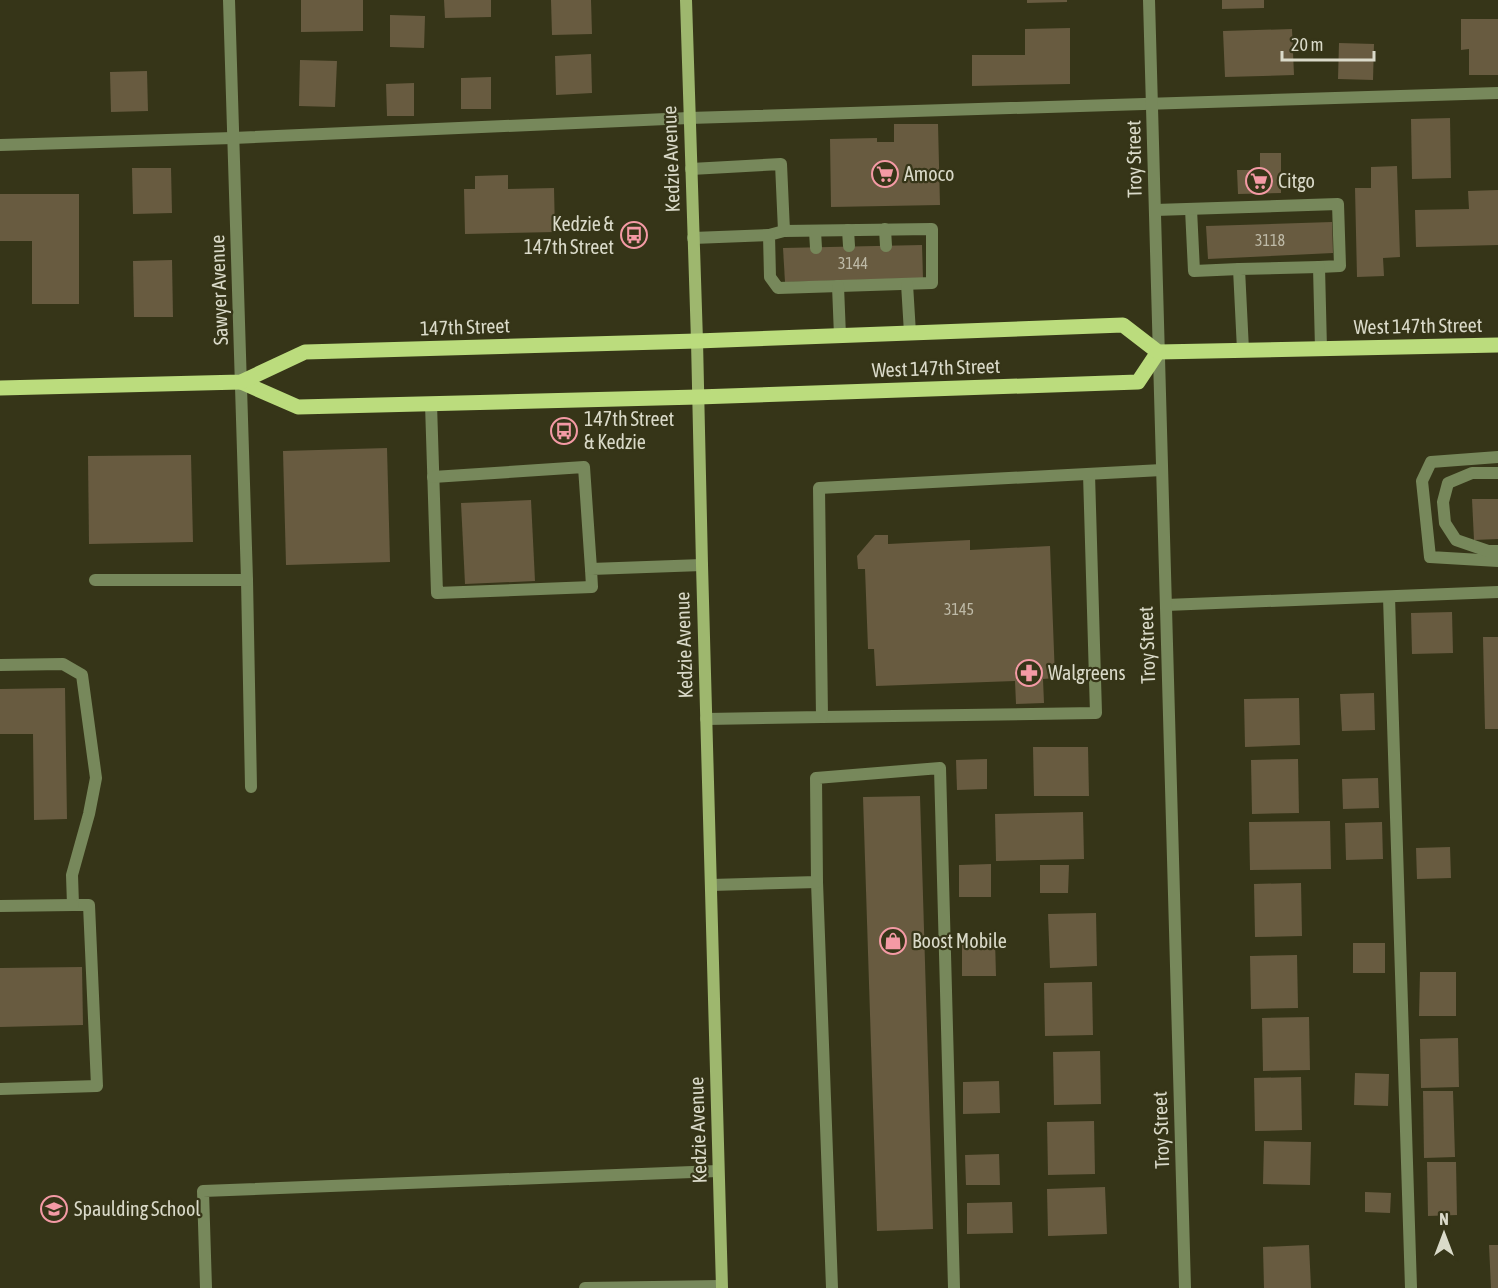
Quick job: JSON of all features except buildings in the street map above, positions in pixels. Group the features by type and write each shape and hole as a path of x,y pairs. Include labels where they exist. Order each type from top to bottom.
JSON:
{"main road":[{"name":"Kedzie Avenue","path":"686,0 722,1287"},
{"name":"West 147th Street","path":"697,341 1123,325 1158,352 1498,345"},
{"name":"147th Street","path":"0,388 241,382 305,352 697,341"},
{"name":"West 147th Street","path":"698,397 1138,382 1158,352"},
{"name":"147th Street","path":"241,382 297,407 698,397"}],"street":[{"name":"Sawyer Avenue","path":"229,0 247,579 251,787"},
{"name":"Troy Street","path":"1149,0 1185,1288"},
{"path":"0,145 233,138 689,118 1498,93"},
{"path":"691,169 781,164 784,231"},
{"path":"1155,210 1191,208 1338,204 1340,266 1194,271 1191,208"},
{"path":"885,229 886,246"},
{"path":"693,238 769,235 784,231 932,229 932,283 907,284 890,281 838,286 819,283 778,288 770,277 769,235"},
{"path":"848,230 849,246"},
{"path":"815,231 816,248"},
{"path":"1319,267 1321,348"},
{"path":"1239,269 1243,350"},
{"path":"907,284 910,333"},
{"path":"838,286 840,336"},
{"path":"431,404 433,477 437,593 592,587 584,467 433,477"},
{"path":"1498,457 1431,462 1422,481 1430,557 1498,561"},
{"path":"822,717 819,488 1162,470"},
{"path":"1498,472 1472,473 1448,483 1443,502 1445,523 1456,540 1488,551 1498,551"},
{"path":"706,718 1096,713 1089,474"},
{"path":"591,569 702,565"},
{"path":"95,580 247,579"},
{"path":"1166,605 1498,592"},
{"path":"1389,597 1412,1288"},
{"path":"0,665 63,664 82,675 96,778 89,814 72,875 73,905"},
{"path":"832,1288 816,778 940,768 954,1288 946,1288"},
{"path":"711,885 818,882"},
{"path":"0,906 89,904 97,1086 0,1089"},
{"path":"206,1288 203,1191 718,1171"},
{"path":"585,1288 722,1287"}],"place":[{"name":"Amoco","path":"885,174"},
{"name":"Citgo","path":"1259,181"},
{"name":"Kedzie & 147th Street","path":"634,235"},
{"name":"147th Street & Kedzie","path":"564,431"},
{"name":"Walgreens","path":"1029,673"},
{"name":"Boost Mobile","path":"893,941"},
{"name":"Spaulding School","path":"54,1209"}]}
